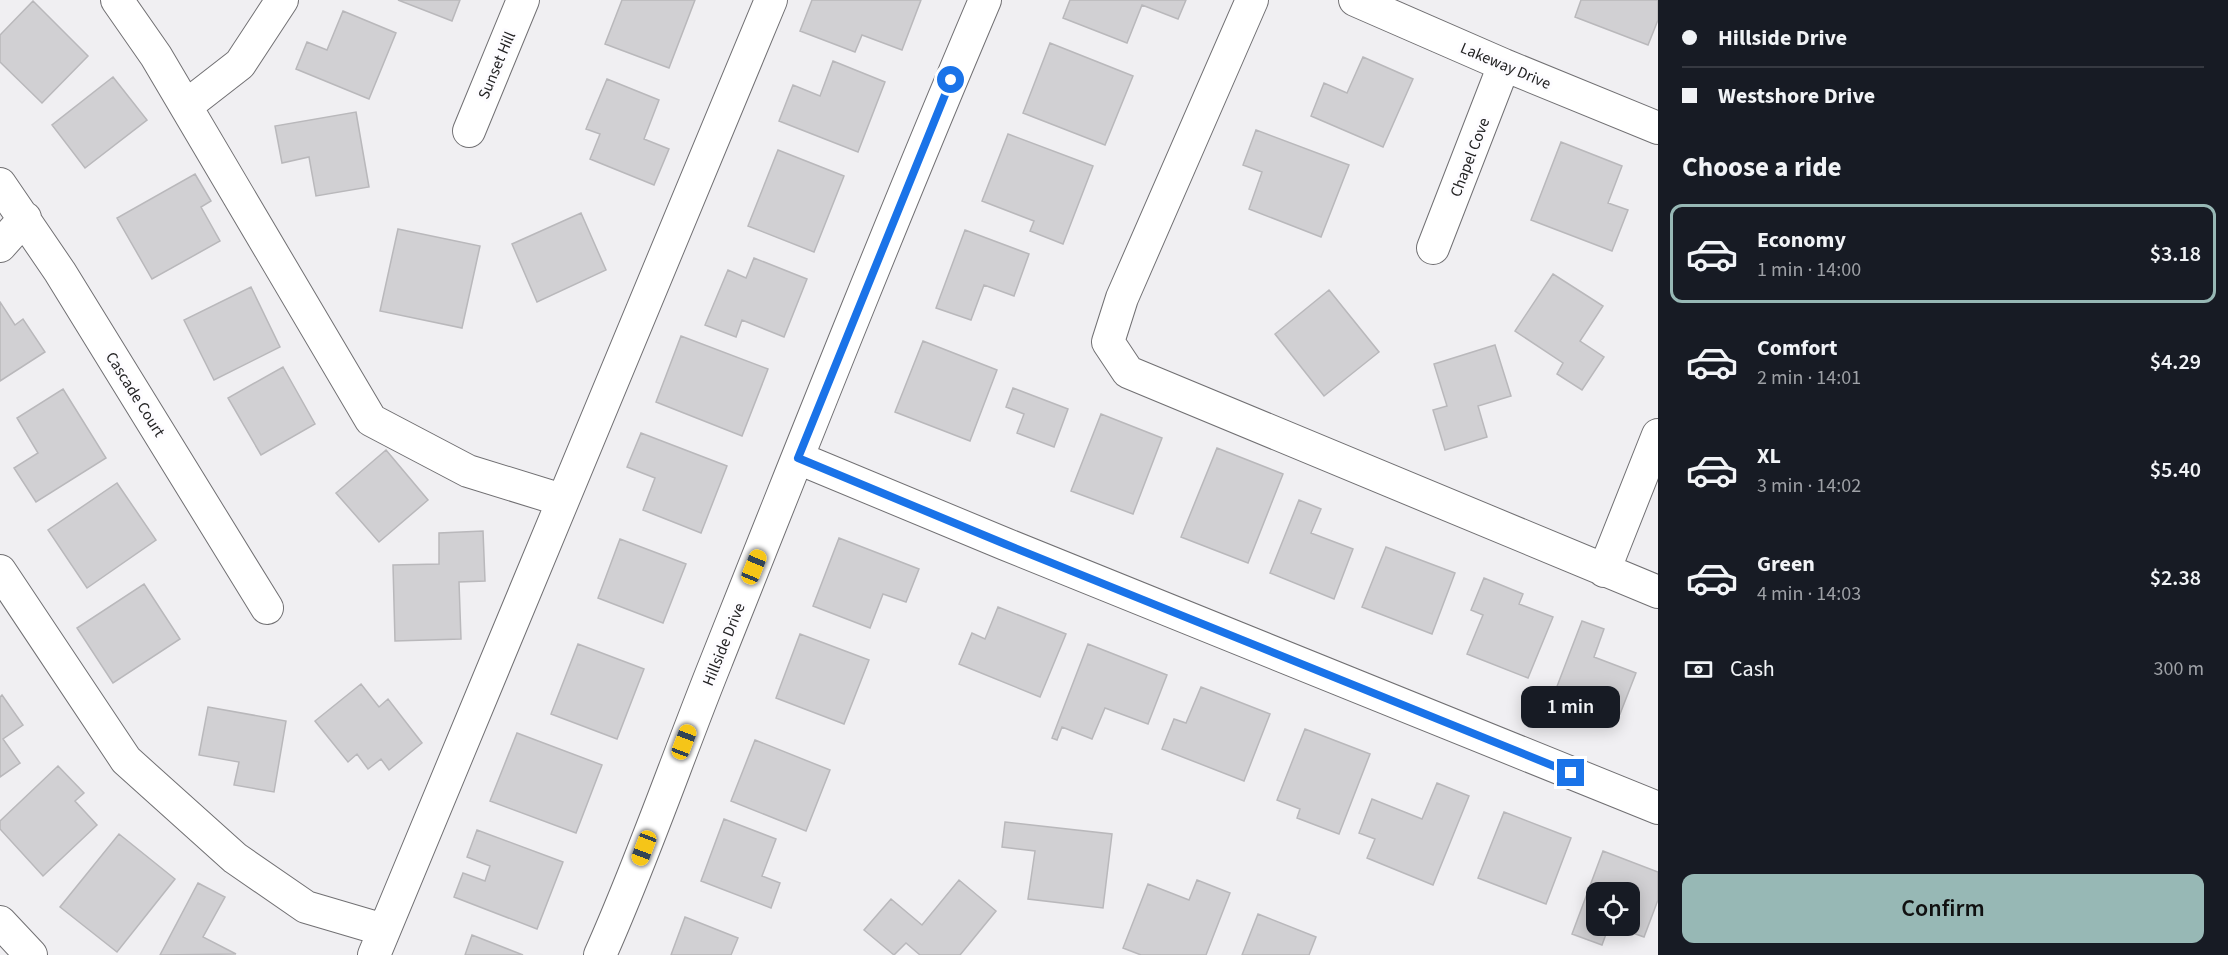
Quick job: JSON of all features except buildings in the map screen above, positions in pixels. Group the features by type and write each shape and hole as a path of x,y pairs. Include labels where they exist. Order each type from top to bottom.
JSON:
{"street":[{"path":"117,0 156,56 371,420 468,471 562,500"},
{"path":"186,106 240,64 282,0"},
{"name":"Sunset Hill","path":"469,130 523,0"},
{"path":"0,571 126,760 235,858 306,907 379,943 771,0"},
{"name":"Hillside Drive","path":"600,955 912,171 985,0"},
{"path":"1252,0 1122,298 1108,342 1128,372 1658,592"},
{"name":"Lakeway Drive","path":"1355,0 1504,65 1658,128"},
{"name":"Chapel Cove","path":"1433,248 1504,65"},
{"name":"Cascade Court","path":"0,184 60,272 267,608"},
{"path":"0,246 25,218"},
{"path":"1604,571 1658,435"},
{"path":"798,458 1658,808"},
{"path":"0,922 31,955"}],"route":[{"path":"951,80 798,458 1571,773"}]}
